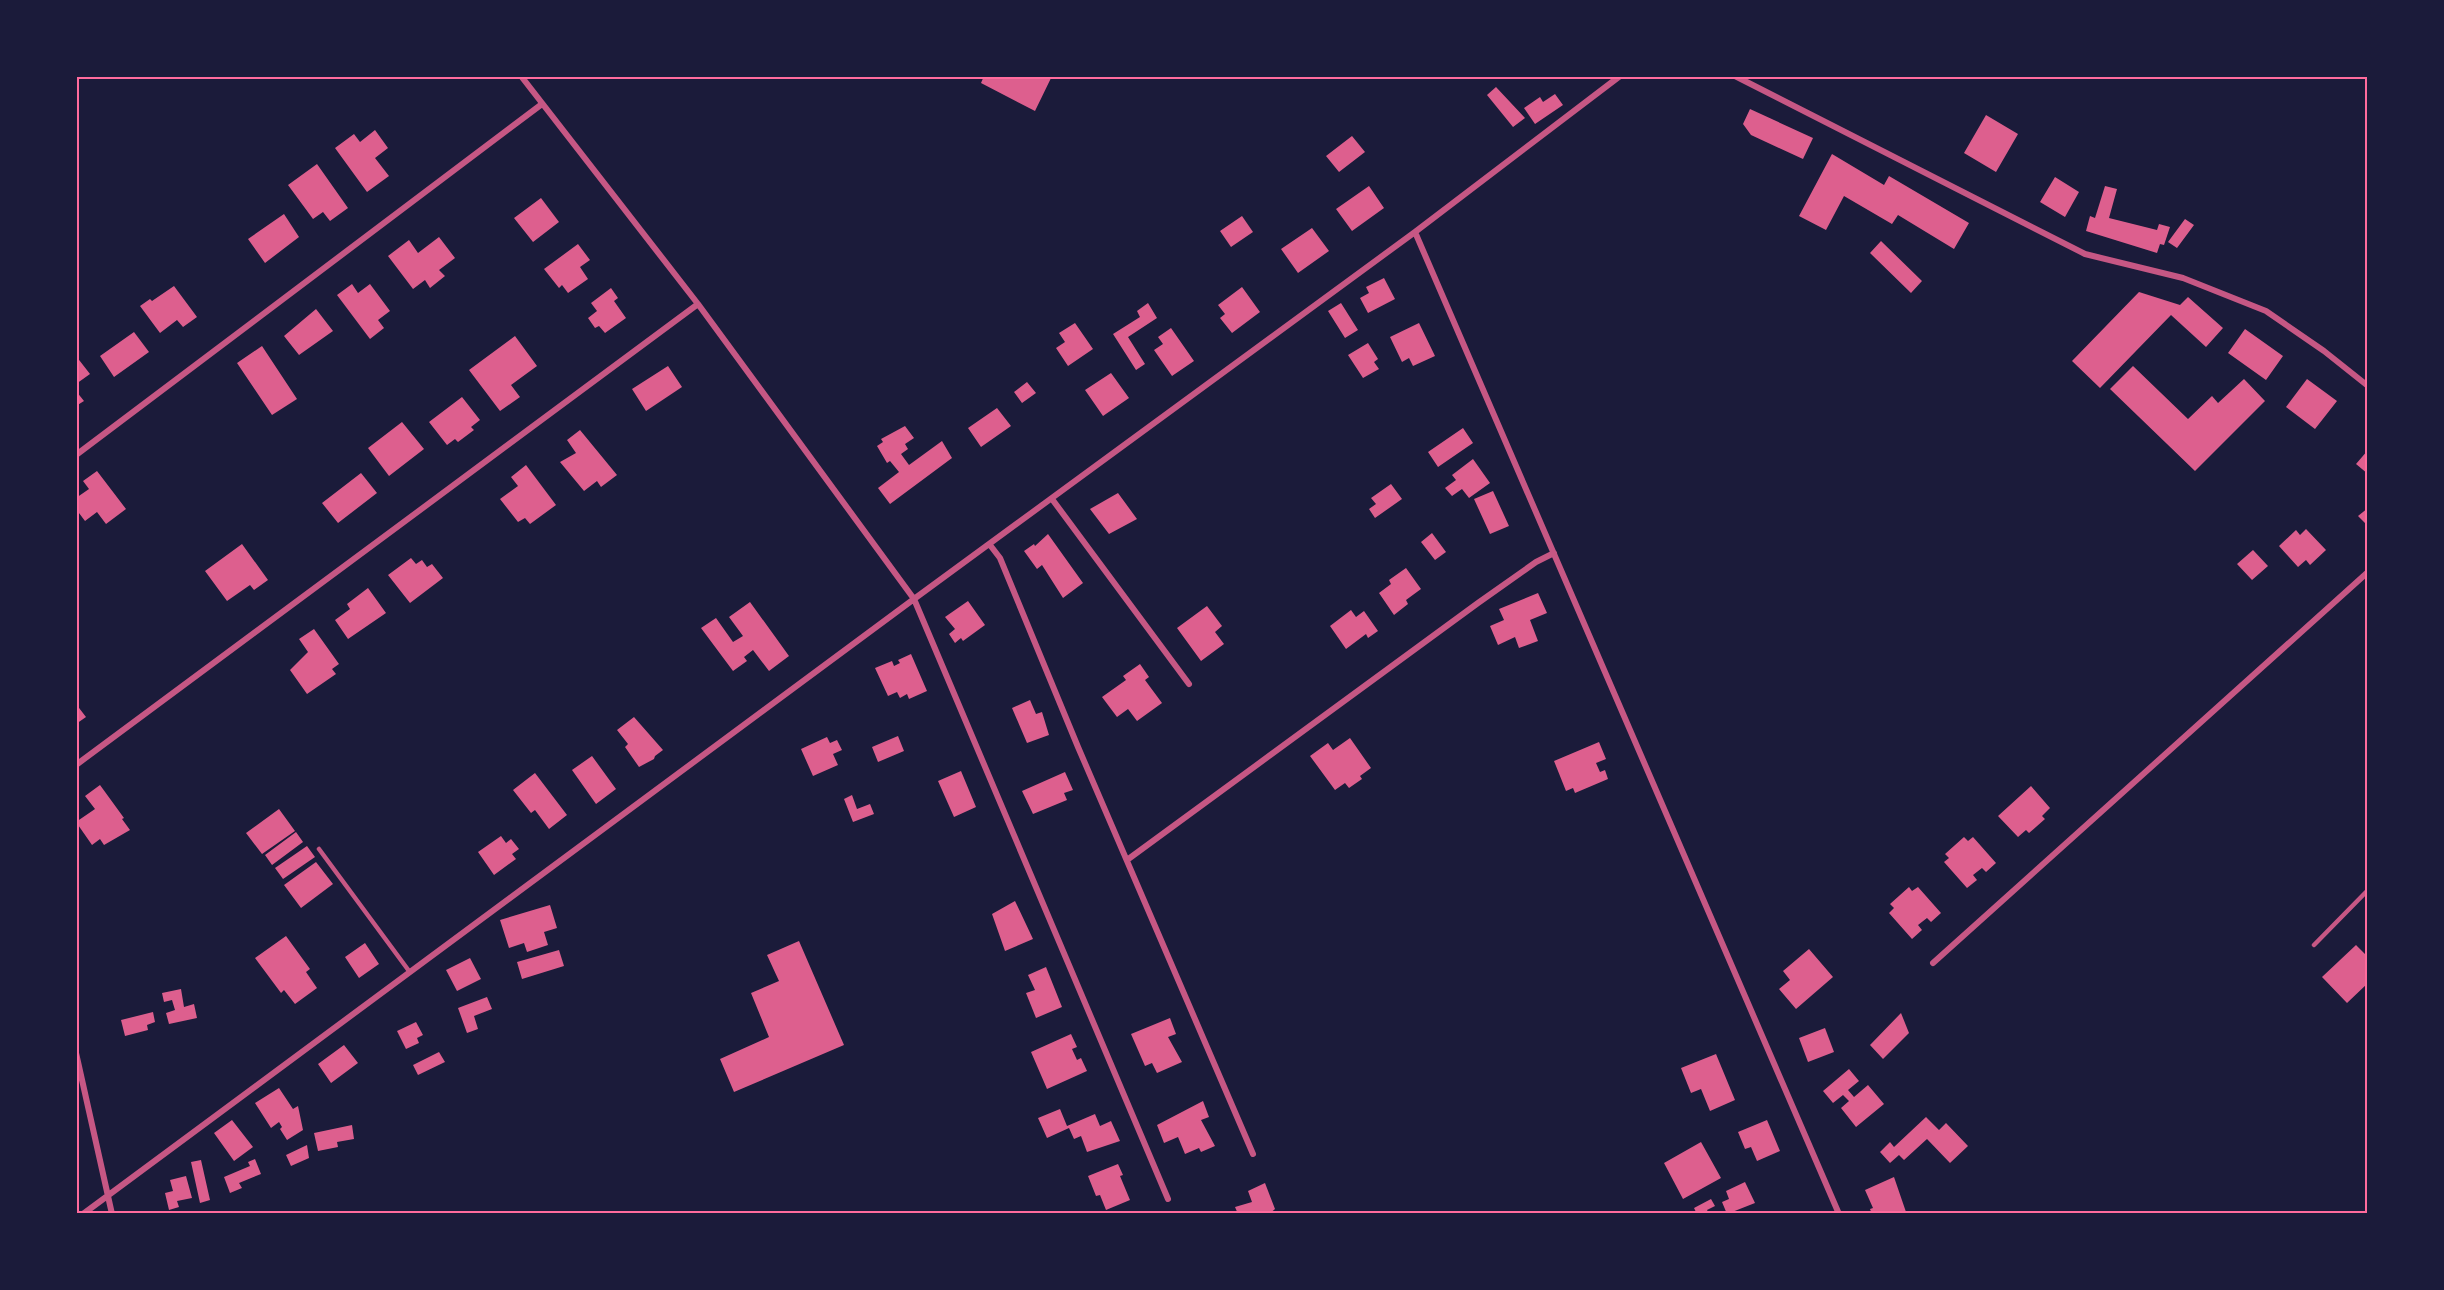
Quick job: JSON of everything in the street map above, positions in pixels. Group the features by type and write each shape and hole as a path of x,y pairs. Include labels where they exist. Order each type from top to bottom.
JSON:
{"street":[{"path":"521,76 698,304 914,599 1168,1199"},
{"path":"83,1214 108,1192 1415,232 1620,76"},
{"path":"1735,76 2085,254 2183,278 2266,311 2324,351 2367,386"},
{"path":"76,455 542,104"},
{"path":"1415,232 1839,1214"},
{"path":"76,765 698,304"},
{"path":"1052,499 1189,684"},
{"path":"990,544 1000,558 1253,1154"},
{"path":"1127,860 1469,610 1536,562 1554,553"},
{"path":"1933,963 2367,572"},
{"path":"76,1053 112,1214"}],"lane":[{"path":"319,849 409,971"},
{"path":"2314,945 2367,890"}],"building":[{"path":"984,76 1052,76 1035,111 981,83"},
{"path":"1496,87 1525,118 1513,127 1487,95"},
{"path":"1555,94 1563,105 1535,124 1524,108 1540,97 1543,102"},
{"path":"1750,109 1813,138 1803,159 1751,135 1743,124"},
{"path":"1986,115 2018,134 1996,172 1964,153"},
{"path":"375,130 388,148 375,158 389,176 367,192 335,148 354,134 360,142"},
{"path":"1352,136 1365,152 1339,172 1326,156"},
{"path":"1832,154 1884,185 1889,176 1969,223 1954,249 1898,215 1892,224 1844,196 1826,230 1799,216"},
{"path":"317,164 348,208 330,221 323,212 313,219 288,185"},
{"path":"2055,177 2079,192 2065,217 2040,202"},
{"path":"1369,186 1384,208 1352,231 1336,209"},
{"path":"2105,186 2117,189 2109,218 2157,230 2159,224 2170,227 2164,245 2160,244 2157,253 2086,231 2090,216 2095,218"},
{"path":"541,198 559,222 533,242 514,218"},
{"path":"284,214 299,237 265,263 248,239"},
{"path":"1242,216 1253,232 1231,247 1220,231"},
{"path":"2185,219 2194,225 2177,248 2168,242"},
{"path":"1312,228 1329,251 1298,273 1281,249"},
{"path":"439,237 455,258 439,270 445,276 430,288 425,280 413,289 388,256 409,240 418,253"},
{"path":"1881,241 1922,281 1911,293 1870,253"},
{"path":"578,244 590,260 580,267 588,279 568,293 562,285 559,288 544,269"},
{"path":"1384,278 1395,299 1368,313 1360,298 1369,293 1366,287"},
{"path":"352,284 358,293 370,284 390,311 378,320 384,328 370,339 337,295"},
{"path":"174,286 197,317 183,327 177,320 160,333 140,306"},
{"path":"1242,287 1260,312 1232,333 1220,318 1225,314 1218,305"},
{"path":"611,288 618,298 614,301 626,318 605,333 599,326 595,328 588,318 597,311 591,303"},
{"path":"2139,292 2180,305 2188,297 2223,328 2206,347 2171,315 2100,388 2072,361"},
{"path":"1148,303 1157,318 1128,337 1145,364 1136,370 1113,334 1140,317 1137,311"},
{"path":"1341,303 1358,330 1345,338 1328,311"},
{"path":"316,309 333,331 299,355 284,336"},
{"path":"1075,323 1093,349 1068,366 1056,348 1065,342 1059,333"},
{"path":"1419,323 1435,356 1413,366 1409,358 1402,362 1390,337"},
{"path":"1171,328 1194,361 1172,376 1154,350 1163,344 1158,337"},
{"path":"2245,329 2283,356 2266,380 2228,353"},
{"path":"134,332 149,352 114,377 100,356"},
{"path":"515,336 537,366 511,385 520,397 500,411 469,370"},
{"path":"1368,343 1378,359 1374,362 1379,369 1363,378 1348,355"},
{"path":"262,346 297,399 272,415 237,363"},
{"path":"76,356 90,374 76,384"},
{"path":"668,366 682,387 646,411 632,389"},
{"path":"2133,366 2188,419 2212,396 2218,403 2244,379 2265,401 2195,471 2110,389"},
{"path":"1111,373 1129,398 1103,416 1085,390"},
{"path":"2307,379 2337,401 2315,429 2286,407"},
{"path":"1027,382 1036,393 1022,403 1014,392"},
{"path":"76,391 84,401 76,406"},
{"path":"462,397 480,420 471,427 474,430 458,442 455,439 447,445 429,422"},
{"path":"997,408 1011,426 981,447 968,428"},
{"path":"402,422 424,449 389,476 368,448"},
{"path":"905,426 914,438 905,444 908,449 901,454 909,465 942,441 952,458 890,504 878,488 899,472 890,461 887,463 877,446 883,442 881,439"},
{"path":"1463,428 1473,443 1438,467 1428,452"},
{"path":"580,430 617,475 601,487 597,481 584,491 560,462 576,453 567,440"},
{"path":"2368,450 2368,474 2356,464"},
{"path":"1473,459 1490,483 1469,498 1462,489 1452,496 1445,488 1456,480 1452,475"},
{"path":"526,465 556,505 530,524 525,518 518,522 500,499 518,486 511,477"},
{"path":"97,471 126,509 106,524 97,512 85,521 76,509 76,498 89,489 83,481"},
{"path":"361,473 377,493 338,523 322,503"},
{"path":"1391,484 1402,499 1375,518 1369,509 1376,504 1371,498"},
{"path":"1493,491 1509,526 1490,534 1474,499"},
{"path":"1118,493 1137,519 1109,534 1090,509"},
{"path":"2368,508 2368,526 2358,516"},
{"path":"2306,529 2326,550 2310,565 2306,560 2298,567 2279,546 2296,530 2300,535"},
{"path":"1432,533 1446,552 1435,560 1421,542"},
{"path":"1048,534 1083,583 1063,598 1042,565 1037,569 1024,551 1034,544 1035,546"},
{"path":"242,544 268,580 254,590 250,585 227,601 205,571"},
{"path":"2253,550 2268,566 2252,580 2237,564"},
{"path":"411,558 416,564 422,560 427,567 432,564 443,578 410,603 388,575"},
{"path":"1406,568 1421,589 1406,600 1408,604 1394,615 1379,593 1391,584 1389,580"},
{"path":"368,588 386,613 348,639 335,620 350,609 347,604"},
{"path":"1538,593 1547,613 1530,620 1538,641 1519,648 1515,637 1498,645 1490,626 1504,620 1499,609"},
{"path":"968,601 985,625 963,641 961,638 955,643 949,634 955,629 945,617"},
{"path":"750,602 789,656 769,671 753,650 744,657 747,661 733,671 701,628 716,618 733,642 743,636 729,617"},
{"path":"1207,606 1222,626 1215,632 1224,644 1201,661 1177,628"},
{"path":"1351,610 1356,617 1364,611 1378,631 1368,638 1366,634 1346,649 1330,626"},
{"path":"314,629 339,664 332,669 336,674 307,694 290,670 308,652 299,639"},
{"path":"911,654 927,691 909,699 907,694 900,698 897,692 888,696 875,668 892,661 894,666 900,663 898,660"},
{"path":"1140,664 1149,677 1145,680 1162,703 1137,721 1128,709 1117,717 1102,697 1126,680 1123,676"},
{"path":"1030,700 1036,714 1042,712 1049,735 1027,743 1012,708"},
{"path":"76,704 86,717 76,724"},
{"path":"634,717 663,750 654,759 639,767 625,747 628,744 617,730"},
{"path":"898,736 904,751 878,762 872,747"},
{"path":"827,737 830,743 837,740 842,750 833,754 838,765 813,776 801,749"},
{"path":"1350,738 1371,768 1360,776 1362,779 1349,788 1345,783 1335,790 1310,756 1328,743 1333,750"},
{"path":"1599,742 1606,759 1596,763 1600,772 1605,770 1608,779 1575,793 1573,788 1566,791 1554,761"},
{"path":"592,756 616,789 596,804 572,770"},
{"path":"961,771 976,807 954,817 938,781"},
{"path":"1065,772 1073,790 1064,793 1067,800 1033,814 1022,791"},
{"path":"535,773 567,815 549,829 535,810 531,813 513,790"},
{"path":"100,785 130,830 104,845 100,839 92,845 76,822 95,809 85,796"},
{"path":"2031,786 2050,808 2042,816 2045,819 2029,833 2026,830 2018,837 1998,816"},
{"path":"852,795 857,809 870,804 874,814 853,822 844,799"},
{"path":"279,809 295,831 262,854 246,833"},
{"path":"296,832 303,842 272,865 265,855"},
{"path":"501,836 506,843 511,839 519,849 512,854 516,859 494,875 478,852"},
{"path":"1964,837 1968,841 1973,837 1996,863 1986,872 1982,868 1973,875 1977,880 1967,888 1944,862 1949,858 1945,854"},
{"path":"307,846 315,857 283,879 275,868"},
{"path":"316,862 333,884 301,908 284,885"},
{"path":"1909,887 1912,891 1918,887 1941,913 1931,922 1927,918 1918,925 1922,930 1912,939 1889,913 1894,908 1890,904"},
{"path":"1015,901 1033,939 1005,951 992,914"},
{"path":"550,905 557,928 544,932 548,945 527,952 524,943 509,948 500,920"},
{"path":"286,936 310,969 306,972 317,988 295,1004 284,990 281,993 255,958"},
{"path":"799,941 844,1045 734,1092 720,1059 769,1037 751,993 779,981 767,955"},
{"path":"365,943 379,964 359,978 345,957"},
{"path":"2356,945 2368,957 2368,983 2347,1003 2322,977"},
{"path":"1809,949 1833,977 1796,1009 1779,989 1790,980 1783,971"},
{"path":"559,950 564,966 522,979 517,962"},
{"path":"470,958 481,979 457,991 446,970"},
{"path":"1046,967 1062,1007 1036,1018 1026,993 1035,990 1028,975"},
{"path":"181,989 184,1007 194,1004 197,1018 169,1024 166,1013 175,1010 172,1000 164,1002 162,993"},
{"path":"487,997 492,1009 474,1016 478,1029 467,1033 458,1008"},
{"path":"153,1012 155,1022 147,1025 148,1030 125,1036 121,1020"},
{"path":"1901,1013 1909,1033 1883,1059 1870,1045"},
{"path":"1170,1018 1176,1034 1168,1037 1182,1062 1157,1073 1152,1063 1145,1066 1131,1034"},
{"path":"416,1022 423,1035 417,1038 419,1043 406,1049 397,1031"},
{"path":"1825,1028 1834,1052 1808,1062 1799,1038"},
{"path":"1071,1034 1077,1047 1072,1049 1077,1060 1081,1058 1087,1071 1047,1089 1031,1052"},
{"path":"344,1045 358,1063 331,1083 318,1064"},
{"path":"439,1052 445,1062 418,1075 413,1065"},
{"path":"1716,1054 1735,1100 1710,1111 1701,1089 1691,1093 1681,1068"},
{"path":"1849,1069 1859,1081 1848,1090 1854,1097 1868,1085 1884,1104 1856,1127 1841,1108 1849,1101 1843,1095 1833,1103 1823,1091"},
{"path":"279,1088 293,1109 298,1106 303,1130 287,1140 280,1129 282,1127 279,1122 271,1128 255,1103"},
{"path":"1203,1101 1209,1117 1201,1120 1215,1146 1201,1152 1199,1148 1185,1154 1178,1137 1164,1143 1157,1125"},
{"path":"1060,1109 1067,1126 1095,1114 1100,1126 1111,1121 1120,1141 1087,1152 1081,1136 1074,1139 1069,1128 1047,1138 1038,1118"},
{"path":"1926,1117 1939,1130 1946,1123 1968,1146 1950,1163 1927,1139 1904,1160 1899,1155 1890,1163 1880,1152 1890,1142 1894,1147"},
{"path":"232,1120 253,1147 234,1161 214,1133"},
{"path":"1767,1120 1780,1151 1757,1161 1751,1147 1745,1149 1738,1132"},
{"path":"352,1125 354,1139 337,1142 338,1147 318,1151 314,1133"},
{"path":"1701,1142 1721,1178 1683,1199 1664,1163"},
{"path":"307,1145 309,1158 291,1166 286,1155"},
{"path":"255,1159 261,1174 239,1183 242,1188 230,1193 224,1177 250,1166 248,1162"},
{"path":"201,1160 210,1200 200,1203 191,1162"},
{"path":"1118,1164 1123,1175 1120,1176 1130,1200 1106,1210 1100,1195 1096,1196 1088,1176"},
{"path":"186,1176 192,1198 177,1201 179,1207 169,1210 165,1193 173,1191 170,1180"},
{"path":"1894,1177 1906,1212 1872,1214 1870,1209 1873,1208 1865,1190"},
{"path":"1745,1182 1755,1203 1727,1214 1722,1202 1729,1199 1726,1191"},
{"path":"1265,1183 1275,1209 1269,1214 1238,1214 1235,1207 1252,1202 1248,1191"},
{"path":"1711,1199 1715,1206 1707,1210 1709,1214 1697,1214 1694,1208"}]}
